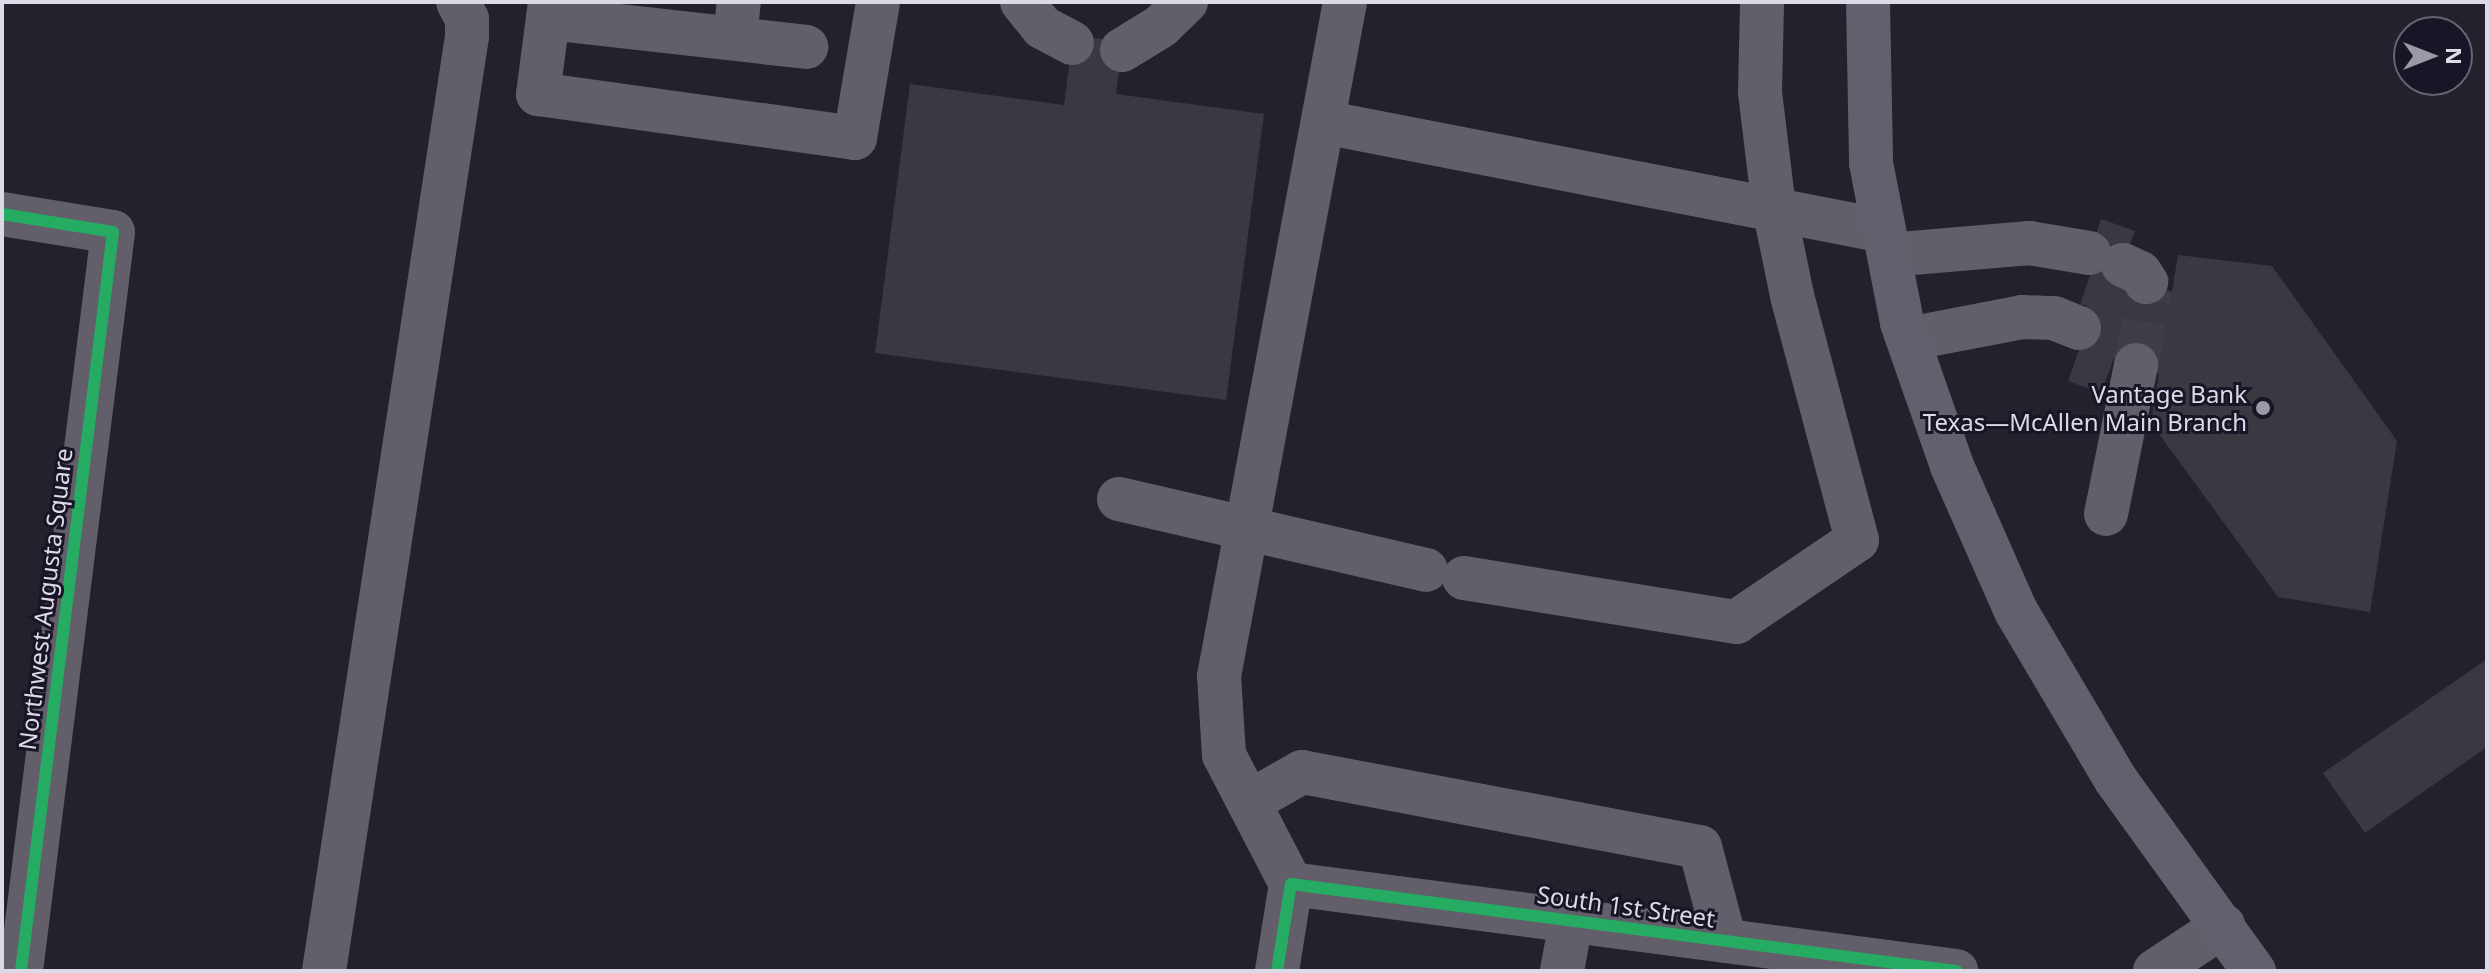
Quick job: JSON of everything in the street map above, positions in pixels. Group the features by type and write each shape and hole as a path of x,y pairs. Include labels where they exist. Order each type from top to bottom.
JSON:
{"main road":[{"path":"1868,2 1871,163 1908,339 1952,466 2016,611 2116,780 2254,971"}],"street":[{"path":"324,971 467,36 467,19 458,2"},
{"path":"806,47 737,20 549,10 538,94 855,138 878,2"},
{"path":"1022,2 1042,27 1072,43"},
{"path":"1122,50 1161,26 1186,2"},
{"path":"1277,971 1291,884 1224,755 1219,676 1244,527 1345,2"},
{"path":"1119,499 1445,574 1736,622 1857,540 1792,295 1774,208 1760,92 1762,2"},
{"path":"1323,122 1774,208 1886,243 2029,243 2119,267"},
{"name":"Northwest Augusta Square","path":"2,214 113,232 21,971"},
{"path":"1908,339 2022,317 2054,318 2079,328"},
{"path":"2106,514 2136,365"},
{"path":"1249,802 1302,772 1700,847 1725,941"},
{"name":"South 1st Street","path":"1291,884 1956,971"},
{"path":"1562,971 1571,921"},
{"path":"2155,971 2223,926"}],"building":[{"path":"1073,35 1123,42 1116,94 1264,114 1226,400 875,353 910,84 1064,105"},
{"name":"Vantage Bank Texas—McAllen Main Branch","path":"2101,219 2135,231 2120,272 2172,292 2178,255 2272,266 2397,441 2370,612 2278,597 2151,423 2159,374 2114,358 2101,393 2068,381 2081,344 2075,342 2086,305 2080,305 2093,266 2086,264"},
{"path":"2487,659 2487,747 2365,833 2323,773"}],"tunnel":[{"path":"2136,365 2150,290 2146,282"}],"cycle path":[{"path":"2,214 113,232 21,971"},
{"path":"1277,971 1291,884 1956,971"}],"place":[{"name":"Vantage Bank Texas—McAllen Main Branch","path":"2263,408"}]}
